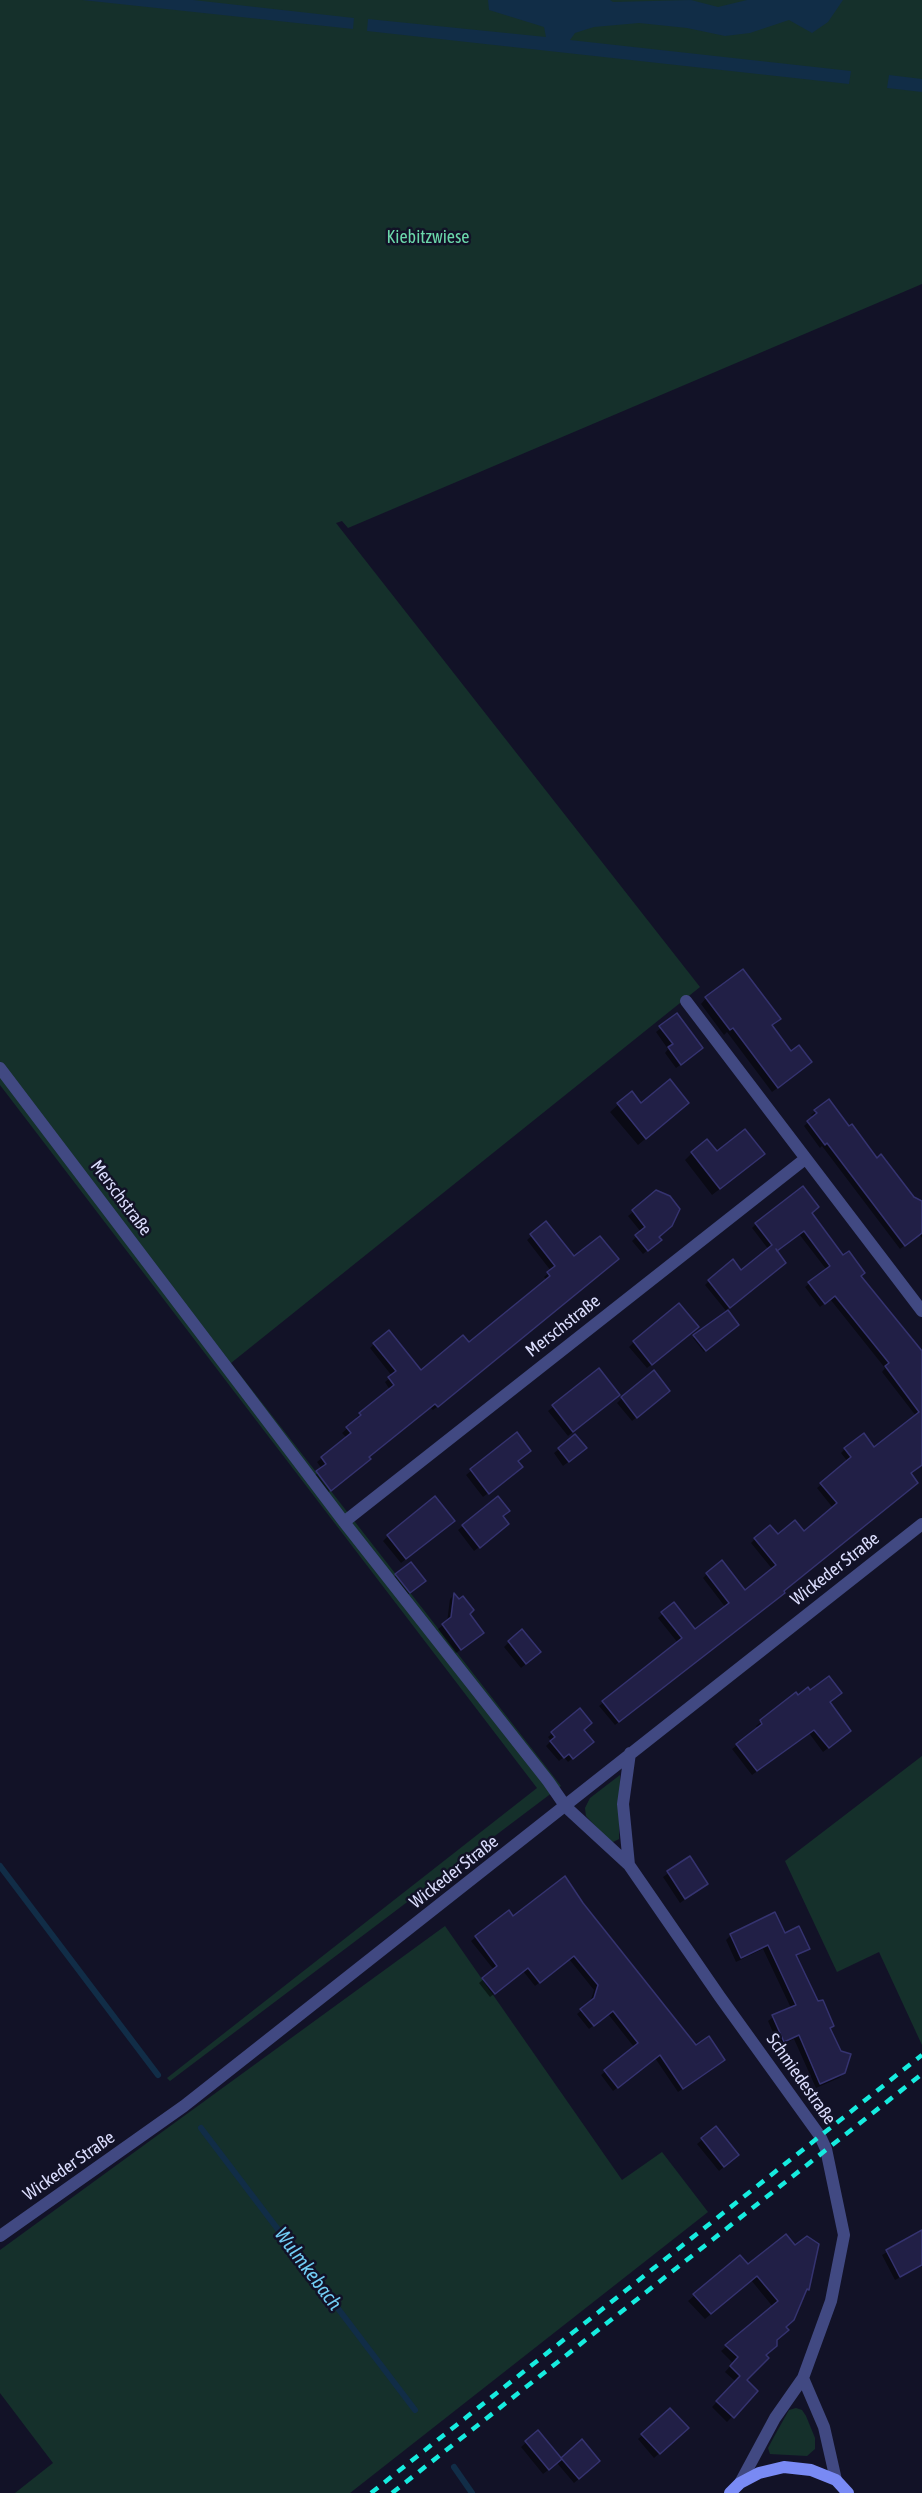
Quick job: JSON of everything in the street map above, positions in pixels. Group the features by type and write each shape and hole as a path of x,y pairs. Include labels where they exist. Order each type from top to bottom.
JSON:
{"main road":[{"path":"730,2493 740,2483 759,2473 784,2467 811,2470 836,2480 848,2493"}],"street":[{"path":"686,1001 922,1311"},
{"name":"Merschstraße","path":"0,1068 344,1522 548,1780 566,1807"},
{"name":"Merschstraße","path":"344,1522 805,1160"},
{"name":"Wickeder Straße","path":"0,2236 184,2106 922,1524"},
{"path":"629,1865 623,1804 630,1753"},
{"name":"Schmiedestraße","path":"566,1807 629,1865 820,2136 826,2149 844,2235 831,2301 803,2378 775,2418 740,2483"},
{"path":"803,2378 824,2427 836,2480"}],"green space":[{"name":"Kiebitzwiese","path":"0,0 922,0 922,284 348,528 342,521 336,523 700,987 231,1363 561,1786 170,2081 167,2078 537,1788 0,1085"},
{"path":"922,1756 922,2045 879,1952 837,1972 785,1861"},
{"path":"620,1775 619,1839 611,1843 586,1816 585,1808 590,1798"},
{"path":"445,1926 622,2180 662,2152 708,2212 350,2493 15,2493 53,2463 0,2393 0,2250"},
{"path":"796,2408 802,2410 806,2416 815,2438 815,2449 807,2456 770,2454 768,2448 789,2410"}],"water":[{"path":"82,0 193,0 354,18 353,29"},
{"path":"488,0 610,0 613,2 691,0 718,7 747,0 843,0 828,22 812,33 789,20 750,33 725,36 687,28 639,23 594,27 575,33 570,40 851,71 849,84 367,31 368,19 546,37 544,27 489,10"},
{"path":"889,75 922,79 922,92 887,88"}],"building":[{"path":"743,969 781,1019 772,1025 791,1051 799,1045 812,1062 778,1088 733,1028 730,1030 705,997"},
{"path":"677,1013 703,1048 681,1065 668,1047 673,1044 659,1026"},
{"path":"670,1079 689,1103 646,1139 617,1103 632,1091 641,1103"},
{"path":"829,1099 849,1126 852,1124 877,1158 881,1154 914,1197 922,1201 922,1233 905,1246 827,1143 825,1145 807,1121 817,1113 814,1110"},
{"path":"745,1129 765,1154 720,1189 691,1152 707,1139 717,1151"},
{"path":"803,1186 819,1207 812,1213 843,1255 849,1251 865,1273 861,1276 922,1351 922,1465 911,1473 918,1483 784,1591 785,1593 619,1722 602,1701 682,1638 661,1612 674,1602 695,1629 729,1603 706,1573 722,1560 745,1590 776,1565 754,1538 770,1525 778,1534 795,1520 804,1531 837,1503 820,1483 851,1457 844,1448 864,1433 874,1447 919,1412 885,1366 889,1363 835,1296 825,1304 808,1282 830,1266 804,1231 777,1251 786,1263 730,1308 708,1280 733,1259 741,1270 772,1245 755,1223"},
{"path":"656,1190 670,1196 680,1209 672,1226 659,1237 662,1240 648,1251 635,1235 645,1227 632,1210"},
{"path":"546,1221 574,1256 600,1236 619,1259 438,1407 435,1404 369,1457 371,1459 331,1491 316,1471 326,1464 321,1457 351,1433 346,1427 361,1415 359,1413 394,1385 388,1377 396,1371 373,1343 389,1330 421,1370 463,1335 469,1342 550,1276 547,1272 555,1266 530,1234"},
{"path":"679,1303 699,1327 652,1365 633,1341"},
{"path":"728,1310 739,1325 706,1351 693,1335"},
{"path":"599,1368 620,1395 573,1432 552,1405"},
{"path":"654,1370 670,1391 637,1418 621,1397"},
{"path":"517,1432 531,1451 518,1461 523,1467 489,1494 470,1469"},
{"path":"575,1434 587,1448 569,1462 558,1448"},
{"path":"435,1496 455,1521 406,1559 387,1535"},
{"path":"498,1496 510,1511 503,1516 509,1524 480,1548 462,1525"},
{"path":"411,1562 426,1581 410,1593 395,1574"},
{"path":"454,1593 459,1599 463,1596 474,1610 470,1614 484,1633 461,1650 442,1624 451,1617"},
{"path":"522,1629 541,1652 526,1664 508,1641"},
{"path":"829,1676 842,1693 830,1702 851,1731 829,1748 814,1730 757,1771 736,1744 762,1724 760,1720 796,1692 798,1695 808,1687 810,1690"},
{"path":"580,1708 592,1723 584,1730 594,1742 573,1759 569,1754 564,1758 550,1741 555,1737 551,1732"},
{"path":"690,1856 708,1884 685,1899 667,1871"},
{"path":"565,1876 583,1903 696,2045 709,2036 725,2060 683,2089 660,2055 618,2088 604,2070 638,2043 613,2011 594,2026 580,2009 594,1998 598,1985 574,1956 540,1983 528,1968 495,1994 482,1978 497,1966 475,1936 509,1910 513,1916"},
{"path":"775,1912 785,1933 799,1926 810,1949 796,1955 818,2001 823,2000 834,2026 830,2028 841,2051 851,2054 845,2073 820,2084 799,2035 784,2042 772,2015 796,2005 768,1945 741,1958 730,1934"},
{"path":"716,2126 739,2155 724,2167 701,2138"},
{"path":"922,2230 922,2265 900,2277 886,2250"},
{"path":"786,2234 795,2245 807,2236 819,2244 809,2290 807,2289 794,2320 786,2327 789,2330 777,2340 777,2346 766,2355 769,2358 747,2380 758,2391 734,2418 716,2401 740,2376 730,2366 738,2357 725,2345 778,2301 757,2276 711,2314 693,2294 740,2255 748,2264"},
{"path":"670,2408 689,2428 660,2454 641,2434"},
{"path":"538,2430 562,2459 549,2470 525,2441"},
{"path":"582,2439 600,2461 579,2479 561,2458"}],"waterway":[{"name":"Wulmkebach","path":"0,1866 158,2075"},
{"name":"Wulmkebach","path":"201,2128 415,2410"},
{"name":"Wulmkebach","path":"454,2467 472,2493"}],"railway":[{"path":"371,2493 922,2055"},
{"path":"392,2493 922,2074"}]}
